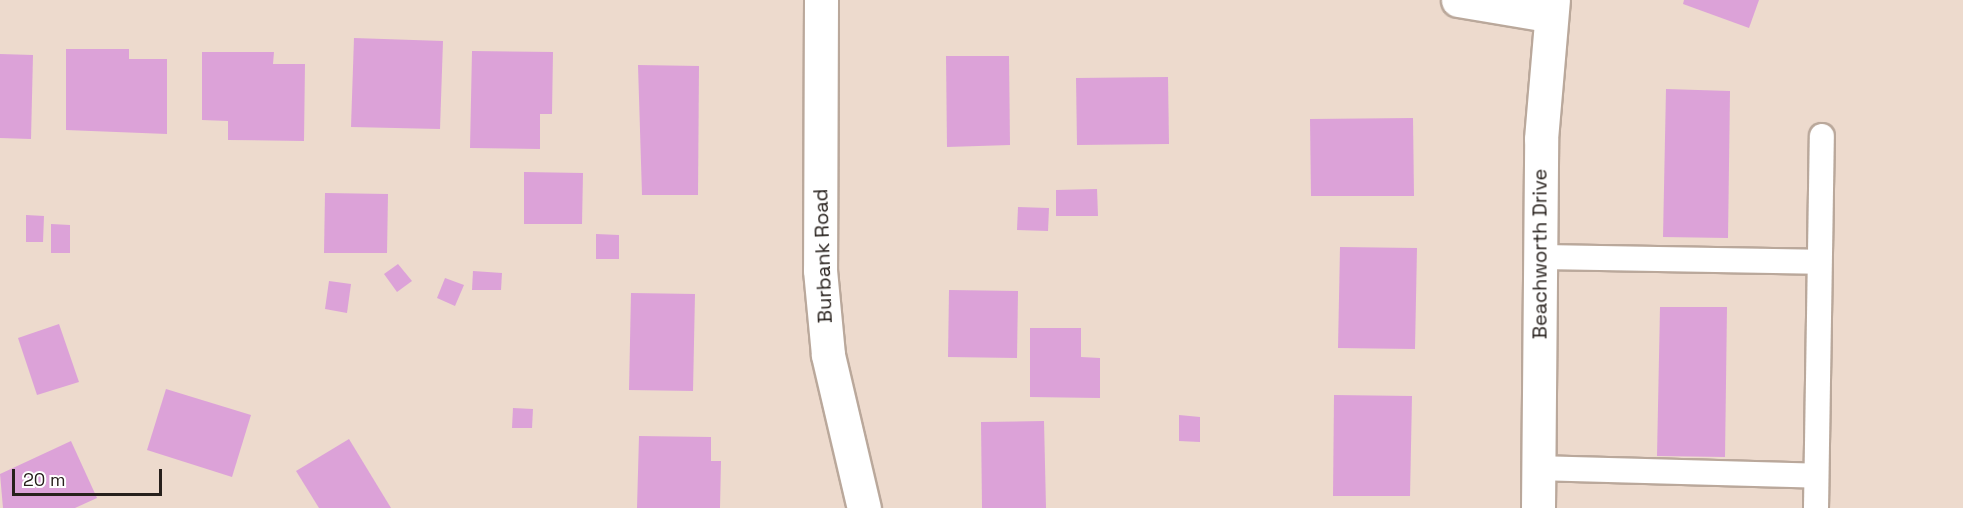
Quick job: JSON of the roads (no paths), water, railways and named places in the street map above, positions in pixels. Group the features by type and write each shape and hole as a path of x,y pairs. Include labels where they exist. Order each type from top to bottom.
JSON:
{"street":[{"name":"Burbank Road","path":"821,0 821,280 828,355 864,508"},
{"path":"1458,0 1550,8"},
{"name":"Beachworth Drive","path":"1538,508 1540,257 1550,8"}],"lane":[{"path":"1816,508 1822,136"},
{"path":"1540,257 1819,261"},
{"path":"1538,468 1816,476"}]}
